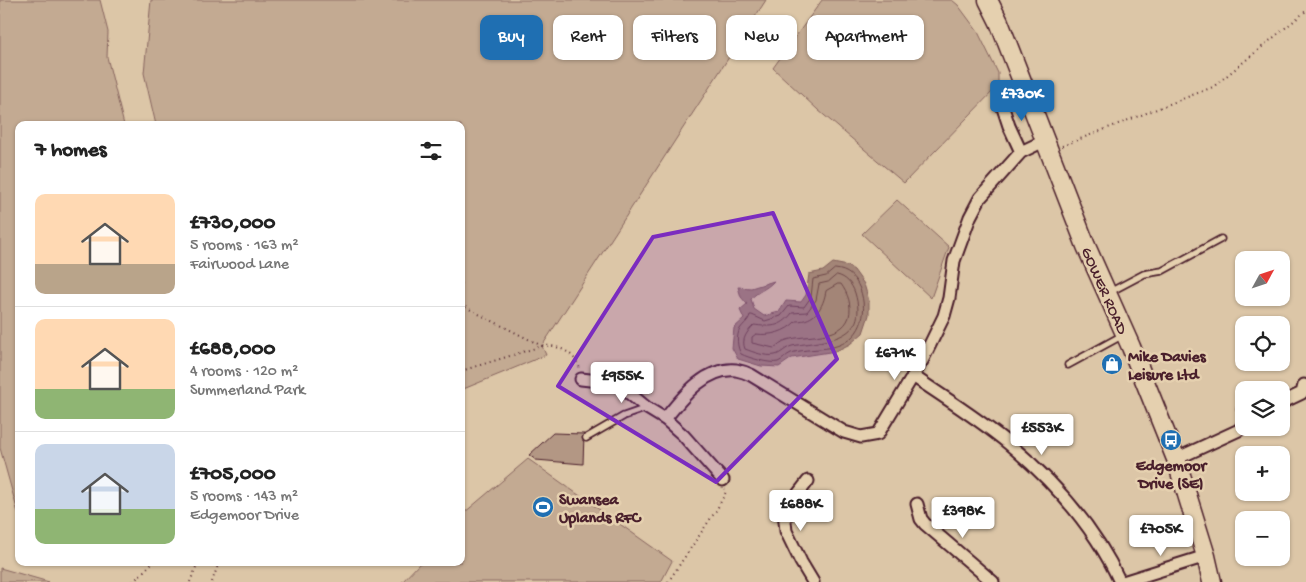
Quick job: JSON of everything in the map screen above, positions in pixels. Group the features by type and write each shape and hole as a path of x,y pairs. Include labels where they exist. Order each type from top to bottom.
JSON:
{"main road":[{"name":"GOWER ROAD","path":"988,0 999,22 1086,246 1125,334 1176,459 1206,556 1212,582"}],"street":[{"path":"1001,102 1022,152"},
{"path":"665,419 682,398 701,381 720,372 737,370 751,375 844,432 861,437 878,434 913,376 944,316 954,260 970,217 980,198 1022,152 1047,146"},
{"path":"913,376 980,421 1030,462 1074,511 1125,582 1206,556"},
{"path":"582,379 617,383 683,435 722,480"},
{"path":"1290,399 1302,393 1304,385"},
{"path":"1176,459 1235,432"},
{"path":"808,481 784,512 786,531 813,582"},
{"path":"917,504 921,519 925,524 993,582"}],"lane":[{"path":"1107,294 1144,274 1162,271 1221,239"},
{"path":"1068,365 1125,334"},
{"path":"586,438 624,416 647,408"}],"path":[{"path":"1047,146 1216,85 1306,11"},
{"path":"465,307 542,346"},
{"path":"465,371 542,346 552,345 568,353 578,363 582,379"},
{"path":"668,582 717,509 726,492 722,480"},
{"path":"133,582 150,566"},
{"path":"190,582 196,566"},
{"path":"212,582 218,566"}],"highlighted area":[{"path":"773,213 837,359 716,482 558,386 653,237"}],"shaded area":[{"path":"0,0 100,0 108,32 107,57 123,121 15,121 15,502 0,448"},
{"path":"151,0 766,0 756,15 726,15 727,60 542,346 546,355 465,388 465,121 155,121 144,73"},
{"path":"822,0 952,0 958,5 978,32 998,73 998,86 904,183 818,110 773,68 779,60 797,60 797,35 807,21 807,60 924,60 924,15 811,15"},
{"path":"897,200 949,247 931,298 862,234"},
{"name":"Swansea Uplands RFC","path":"528,459 672,561 661,582 402,582 417,566 465,566 465,512"},
{"path":"0,568 49,582 0,582"}],"water":[{"path":"833,263 848,266 854,270 864,284 869,301 869,315 863,333 850,344 836,351 792,358 779,367 761,366 738,359 732,348 734,328 744,319 740,310 747,304 741,297 738,287 751,288 774,281 751,299 754,309 764,316 779,312 786,301 801,302 806,295 809,274 823,271"}],"building":[{"path":"553,433 584,434 583,464 536,460 529,455"}],"place":[{"name":"Mike Davies Leisure Ltd","path":"1112,364"},
{"name":"Edgemoor Drive (SE)","path":"1171,440"},
{"name":"Swansea Uplands RFC","path":"543,507"}]}
